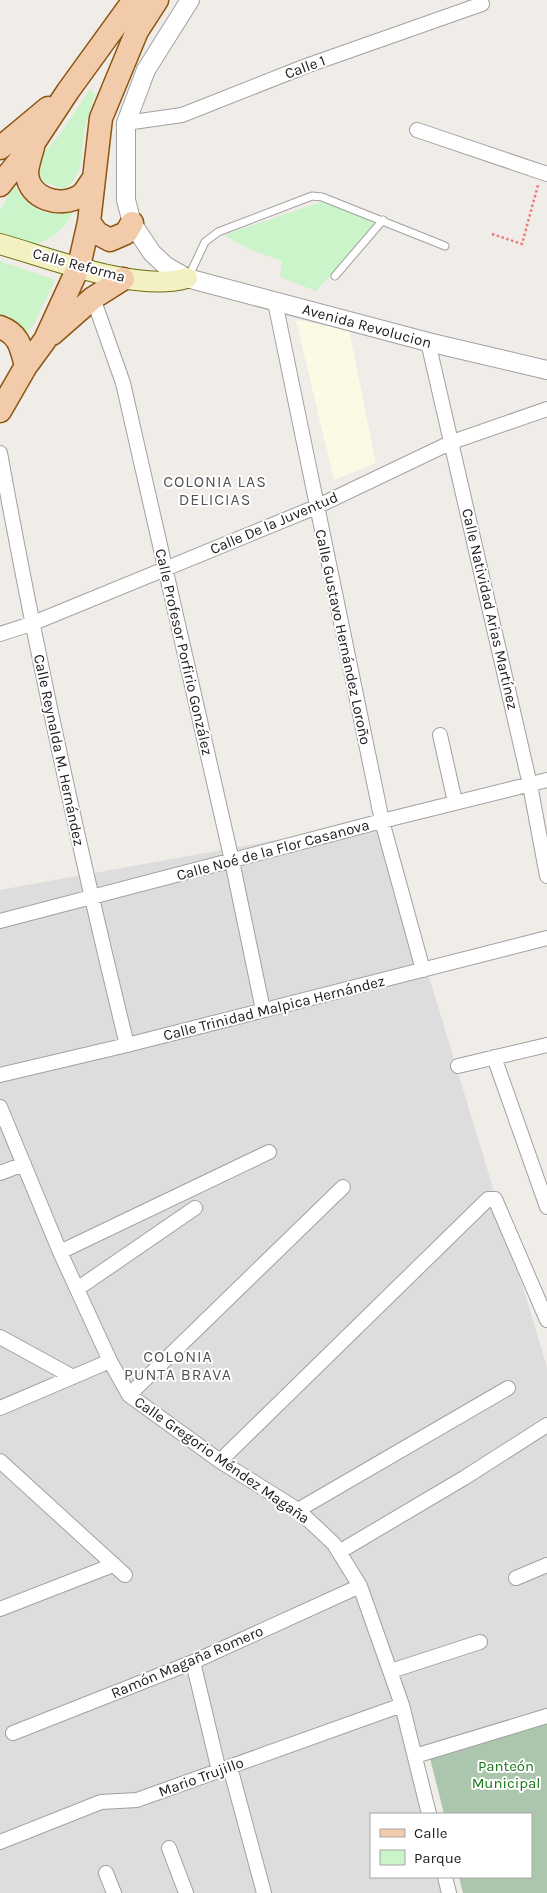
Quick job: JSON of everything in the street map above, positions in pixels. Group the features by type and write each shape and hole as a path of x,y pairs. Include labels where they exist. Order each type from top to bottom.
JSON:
{"main road":[{"path":"0,411 26,366 45,340 79,266 89,222 101,118 137,30 157,0"},
{"path":"0,185 35,141 127,4"},
{"path":"0,148 68,91"},
{"path":"35,141 27,175 34,191 47,200 64,201 81,196 94,178"},
{"path":"89,222 97,233 110,240 126,233 132,223"},
{"name":"Calle Reforma","path":"0,244 123,279 171,283 187,278"},
{"path":"45,340 93,298 123,279"},
{"path":"0,327 9,330 19,340 26,366"}],"street":[{"path":"126,123 146,70 191,0"},
{"name":"Calle 1","path":"126,123 182,115 306,66 482,4"},
{"name":"Avenida Revolucion","path":"126,123 126,200 132,223 152,254 166,266 187,278 428,342 547,370"},
{"path":"417,130 544,174"},
{"name":"Calle Profesor Porfirio González","path":"93,298 123,383 232,861 262,1010"},
{"name":"Calle Gustavo Hernández Loroño","path":"275,302 382,821 423,970"},
{"name":"Calle Natividad Arias Martínez","path":"428,342 530,785 547,876"},
{"name":"Calle De la Juventud","path":"0,634 31,624 316,507 452,442 547,409"},
{"name":"Calle Reynalda M. Hernández","path":"0,453 31,624 91,898 127,1045"},
{"path":"440,735 455,802"},
{"name":"Calle Noé de la Flor Casanova","path":"0,921 455,802 547,780"},
{"name":"Calle Trinidad Malpica Hernández","path":"0,1075 127,1045 547,938"},
{"path":"458,1066 547,1045"},
{"path":"494,1057 547,1207"},
{"name":"Calle Gregorio Méndez Magaña","path":"0,1107 60,1252 110,1361 129,1395 220,1461 298,1510 334,1544 360,1586 402,1705 429,1813"},
{"path":"60,1252 269,1152"},
{"path":"0,1173 24,1164"},
{"path":"129,1395 343,1187"},
{"path":"220,1461 488,1198 495,1199 547,1320"},
{"path":"77,1289 195,1208"},
{"path":"0,1337 73,1377"},
{"path":"0,1408 110,1361"},
{"path":"298,1510 508,1388"},
{"path":"339,1552 464,1478 547,1425"},
{"path":"1,1464 125,1576"},
{"path":"0,1609 113,1564"},
{"path":"516,1578 547,1565"},
{"name":"Ramón Magaña Romero","path":"13,1733 193,1662 360,1586"},
{"path":"391,1671 480,1642"},
{"path":"193,1662 264,1893"},
{"name":"Mario Trujillo","path":"0,1842 101,1802 137,1800 402,1705"},
{"path":"415,1756 547,1716"},
{"path":"169,1848 186,1893"},
{"path":"106,1874 114,1893"},
{"path":"445,1878 449,1893"}],"lane":[{"path":"187,278 205,242 218,232 312,196 322,196 445,246"},
{"path":"335,276 383,220"}],"path":[{"path":"492,234 522,244 544,174"}],"shaded area":[{"path":"296,320 349,330 376,463 334,480"},
{"path":"382,821 547,1367 547,1723 415,1756 431,1813 370,1813 370,1878 449,1878 453,1893 0,1893 0,890"}],"green space":[{"path":"90,89 95,94 85,127 81,163 76,176 65,189 42,182 38,167 45,151 61,133"},
{"path":"14,185 26,201 39,210 54,213 74,212 51,238 32,244 12,240 0,233 0,210"},
{"path":"324,201 377,224 316,291 280,277 282,261 251,250 224,235"},
{"path":"0,261 55,280 34,324 24,335 0,318"},
{"name":"Panteón Municipal","path":"547,1721 547,1893 463,1893 459,1878 532,1878 532,1813 444,1813 429,1754"}],"district":[{"name":"COLONIA LAS DELICIAS","path":"215,490"},
{"name":"COLONIA PUNTA BRAVA","path":"178,1365"}]}
